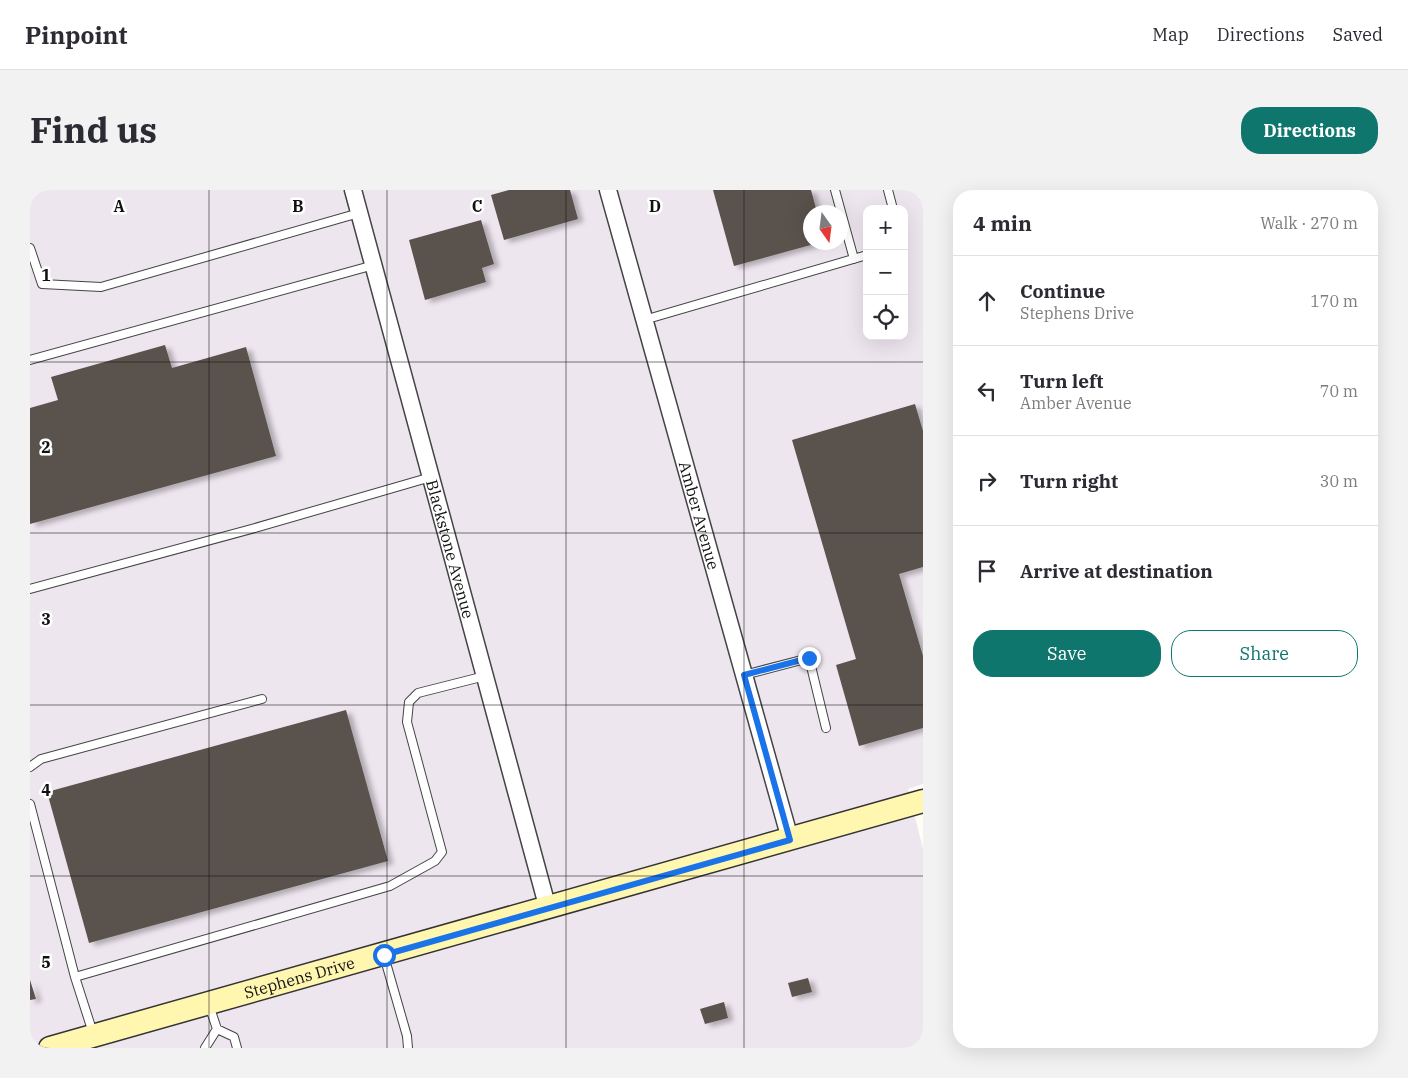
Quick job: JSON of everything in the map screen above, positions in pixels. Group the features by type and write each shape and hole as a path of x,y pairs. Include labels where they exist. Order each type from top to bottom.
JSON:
{"street":[{"name":"Blackstone Avenue","path":"353,190 548,909"},
{"name":"Amber Avenue","path":"608,190 790,840"},
{"name":"Stephens Drive","path":"50,1048 548,909 923,801"}],"lane":[{"path":"835,190 854,259"},
{"path":"888,190 892,205"},
{"path":"30,248 42,284 101,287 359,213"},
{"path":"644,320 863,257"},
{"path":"30,360 374,265"},
{"path":"30,589 255,528 431,476"},
{"path":"744,675 809,658 826,728"},
{"path":"75,977 390,886 435,861 442,852 407,722 409,702 418,693 485,676"},
{"path":"30,767 41,759 262,699"},
{"path":"30,804 75,977 93,1036"},
{"path":"384,955 407,1036 408,1048"},
{"path":"209,1004 217,1029 234,1037 237,1048"},
{"path":"206,1048 217,1029"}],"shaded area":[{"path":"30,190 923,190 923,784 908,789 923,849 923,1048 30,1048"}],"building":[{"path":"509,190 570,190 578,219 504,240 491,195"},
{"path":"713,190 811,190 815,205 803,205 803,247 734,266"},
{"path":"481,220 494,264 482,268 486,282 425,300 409,240"},
{"path":"165,345 172,368 246,347 276,456 30,524 30,408 58,400 51,377"},
{"path":"915,404 923,431 923,567 899,574 923,656 923,728 859,746 836,665 856,659 792,440"},
{"path":"346,710 388,861 89,943 47,792"},
{"path":"808,978 812,992 792,997 788,983"},
{"path":"30,980 36,999 30,1000"},
{"path":"724,1002 728,1018 705,1024 700,1009"}],"route":[{"path":"384,955 790,840 744,675 809,658"}]}
